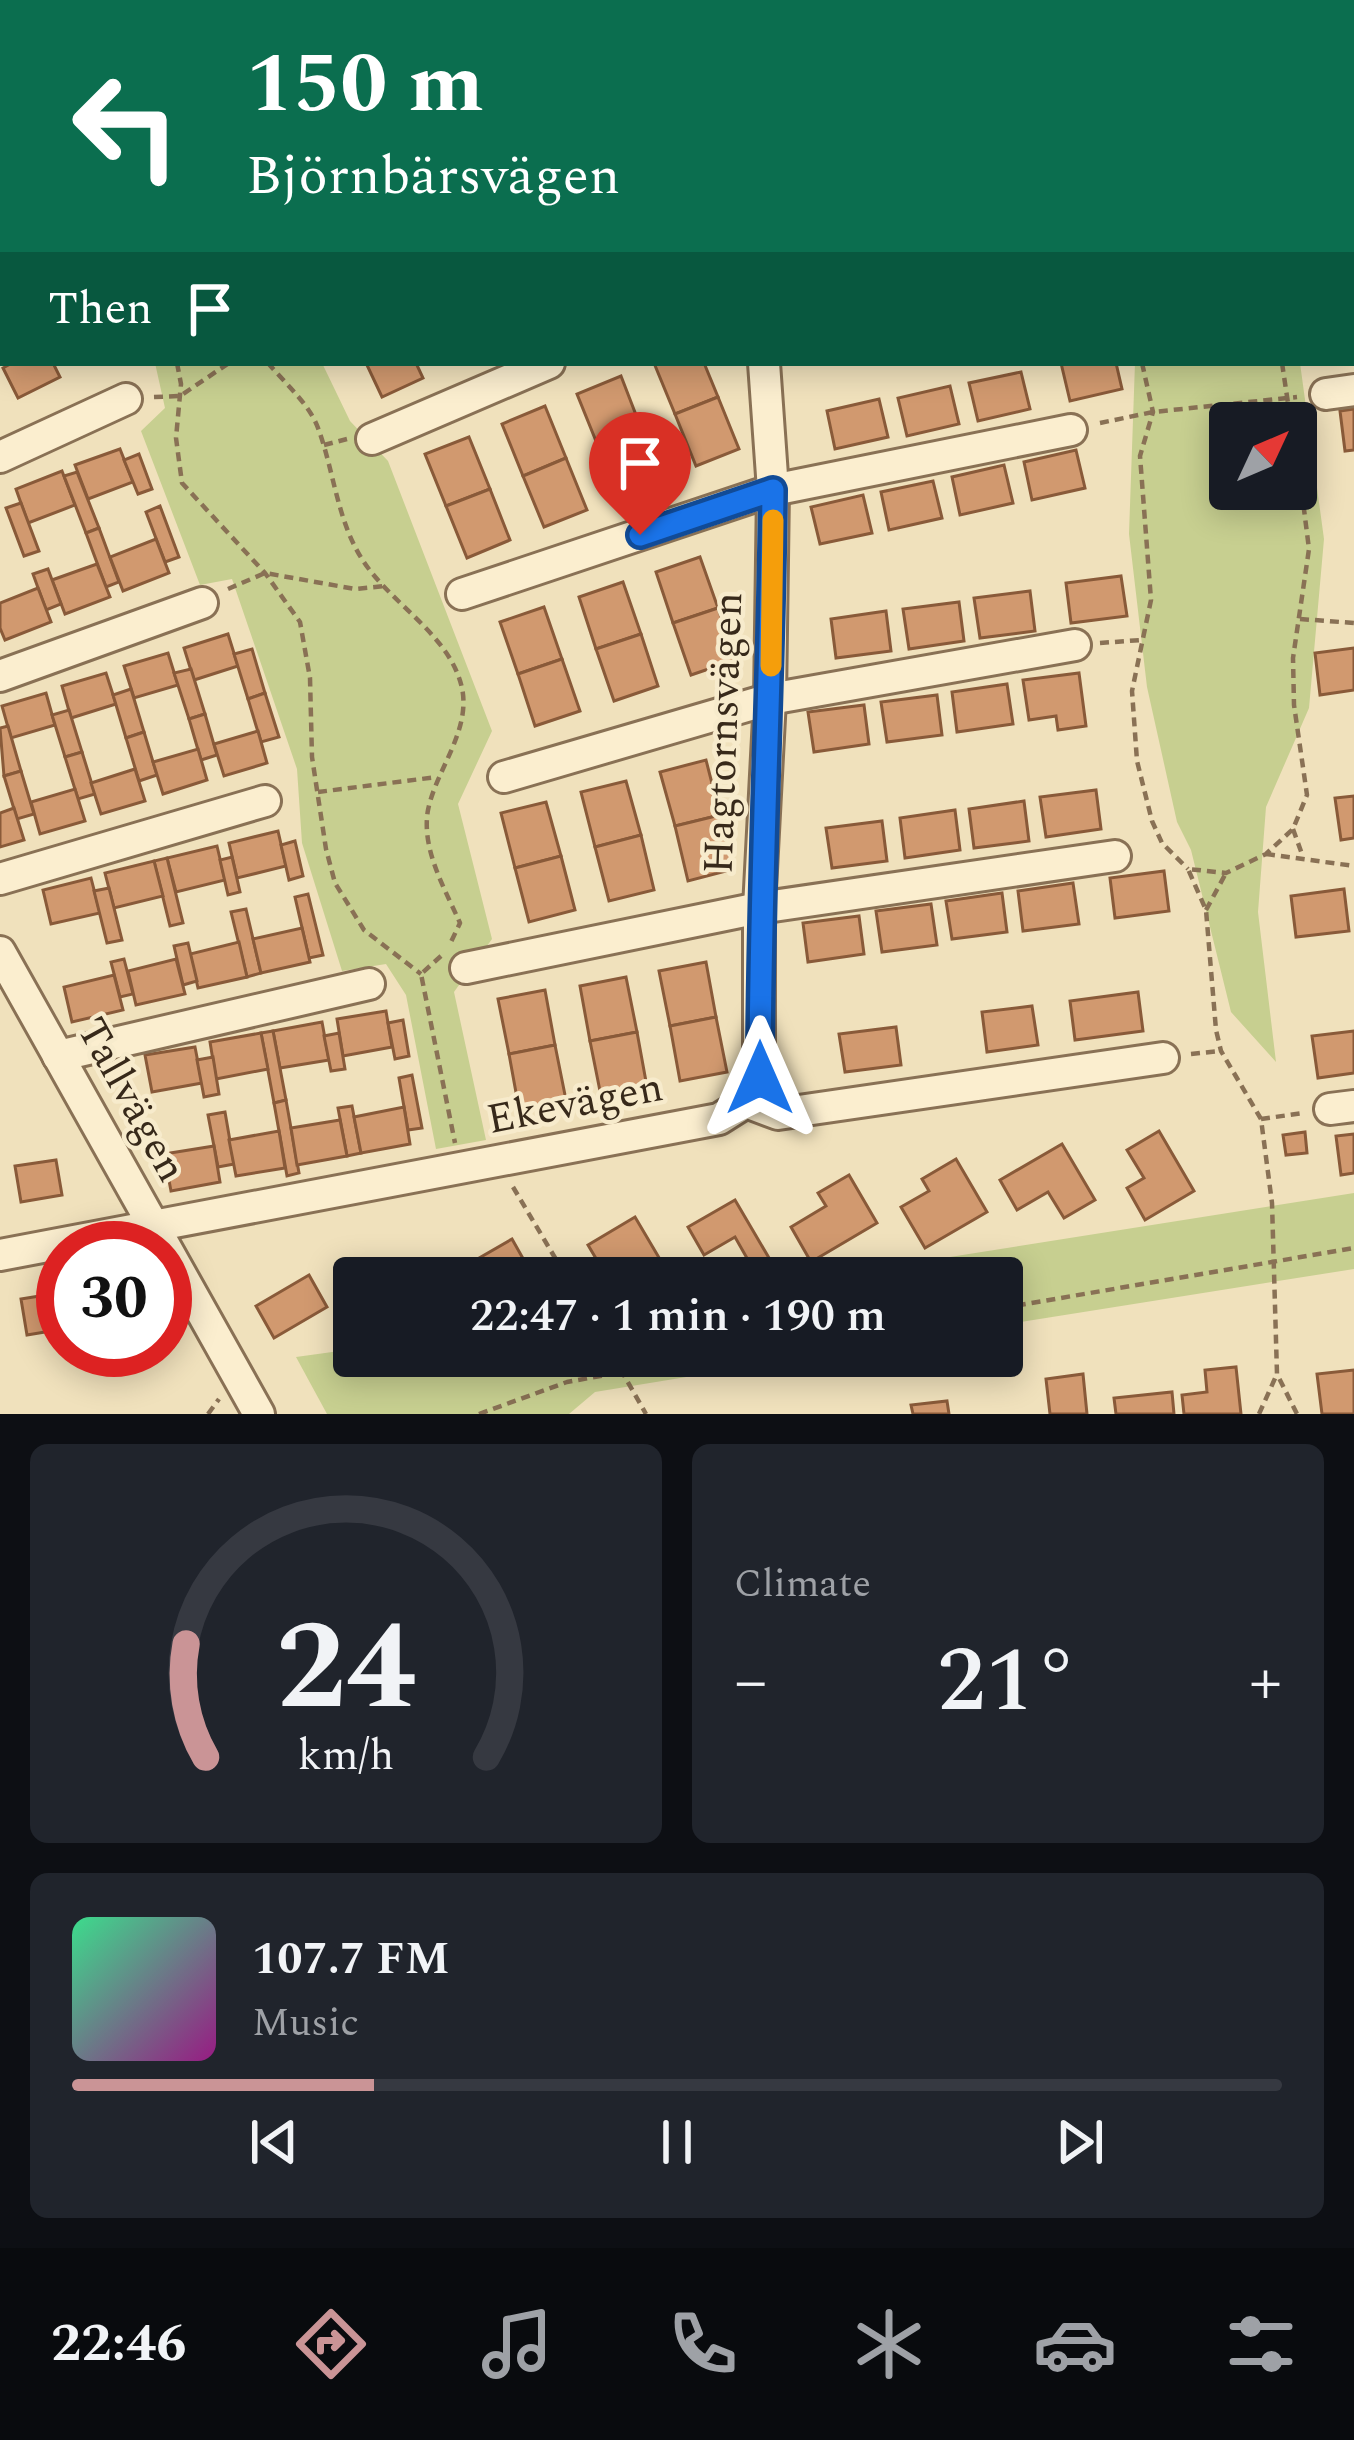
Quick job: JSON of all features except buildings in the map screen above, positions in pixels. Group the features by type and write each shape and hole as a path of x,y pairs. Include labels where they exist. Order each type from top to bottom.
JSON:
{"street":[{"path":"373,439 542,366"},
{"name":"Hagtornsvägen","path":"746,1102 760,1078 759,908 770,699 773,490 764,366"},
{"path":"0,457 126,399"},
{"path":"462,594 773,490 1071,430"},
{"path":"0,676 202,603"},
{"path":"504,777 770,699 1076,645"},
{"path":"0,879 265,801"},
{"path":"466,968 759,908 1115,856"},
{"name":"Tallvägen","path":"0,952 152,1221"},
{"path":"58,1056 369,984"},
{"path":"746,1102 778,1114 1162,1058"},
{"name":"Ekevägen","path":"176,1221 718,1119 746,1102"},
{"name":"Ekevägen","path":"0,1255 36,1248"},
{"name":"Tallvägen","path":"192,1293 259,1414"}],"path":[{"path":"178,366 176,438 182,483 265,572 300,622 310,678 312,757 335,883 364,930 422,974 460,1170"},
{"path":"126,399 180,396 225,366"},
{"path":"270,366 317,422 346,527 362,560 444,650 462,690 459,734 438,777 428,813 428,845 460,923 446,951 422,974"},
{"path":"1143,366 1153,412 1140,456 1151,600 1132,691 1137,761 1162,843 1188,869 1206,910 1221,1051 1261,1119 1272,1203 1277,1374 1297,1414"},
{"path":"1282,366 1287,402"},
{"path":"1071,430 1153,412 1340,392"},
{"path":"1188,869 1226,873 1266,854 1293,829 1307,795 1294,705 1293,658 1309,549 1304,510"},
{"path":"202,603 265,572 355,589 385,586"},
{"path":"1300,619 1354,623"},
{"path":"1076,645 1142,640"},
{"path":"318,792 438,777"},
{"path":"1293,829 1304,859"},
{"path":"1266,854 1354,866"},
{"path":"1206,910 1226,873"},
{"path":"1261,1119 1342,1108"},
{"path":"498,1161 555,1257"},
{"path":"1023,1304 1354,1248"},
{"path":"1259,1414 1277,1374"},
{"path":"479,1414 590,1377"},
{"path":"626,1377 646,1414"},
{"path":"208,1414 222,1394"}],"green space":[{"path":"156,366 323,366 350,421 388,461 492,731 458,804 492,939 454,992 486,1140 436,1149 406,995 386,964 342,971 302,843 297,769 232,579 200,585 141,431 165,408"},
{"path":"1135,366 1300,366 1305,402 1209,402 1209,510 1317,510 1317,488 1324,539 1309,708 1266,807 1258,912 1276,1062 1231,1012 1191,850 1177,822 1147,687 1129,534"},
{"path":"1354,1193 1354,1269 1023,1322 1023,1257 950,1257"},
{"path":"333,1352 333,1377 686,1377 595,1392 569,1414 327,1414 296,1357"}],"slow traffic":[{"path":"771,666 773,520"}],"route":[{"path":"640,535 773,490 770,699 759,908 760,1078"}]}
